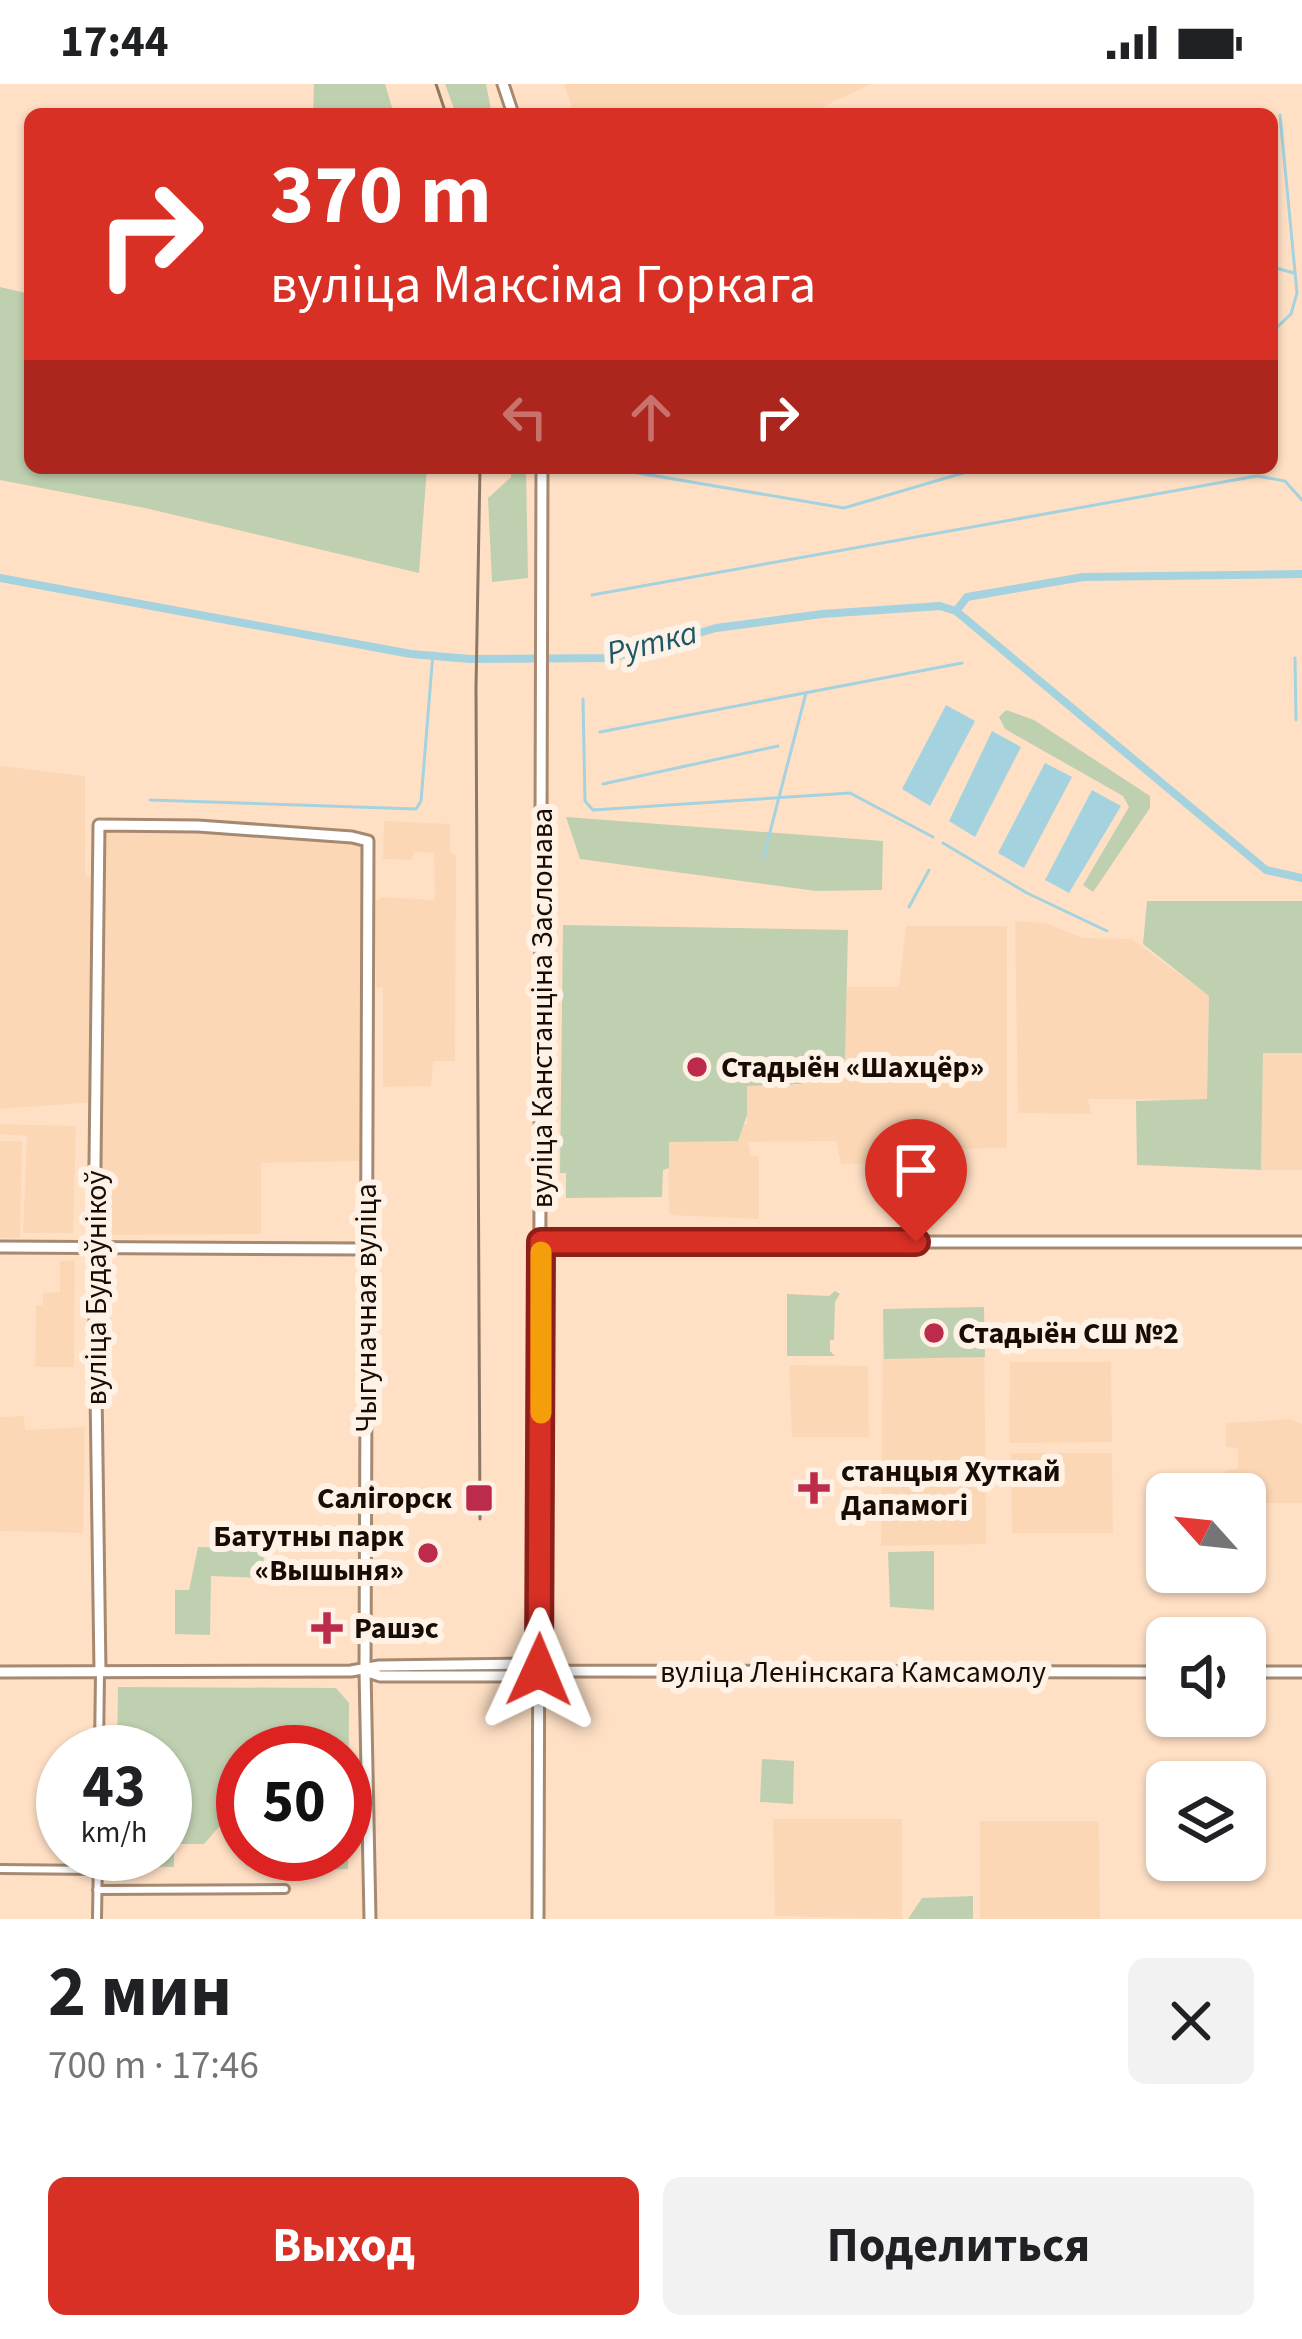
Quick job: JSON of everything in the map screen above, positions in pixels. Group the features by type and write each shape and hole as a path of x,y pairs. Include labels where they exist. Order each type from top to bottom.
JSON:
{"main road":[{"name":"вуліца Канстанціна Заслонава","path":"538,1919 542,474"},
{"name":"вуліца Будаўнікоў","path":"100,1672 94,1248 99,825 198,826 352,836 368,842"},
{"name":"Чыгуначная вуліца","path":"368,842 365,1671 370,1919"},
{"path":"541,1242 1302,1242"},
{"path":"0,1247 365,1249"},
{"name":"вуліца Ленінскага Камсамолу","path":"0,1672 365,1671 379,1666 526,1664 539,1670 1146,1672"},
{"path":"1266,1672 1302,1672"}],"street":[{"name":"вуліца Будаўнікоў","path":"99,1725 100,1672"},
{"path":"0,1869 36,1869"},
{"path":"97,1919 98,1881"},
{"path":"98,1890 285,1889"}],"shaded area":[{"path":"564,84 871,84 821,108 572,108"},
{"path":"0,766 85,776 85,875 93,877 94,1102 0,1109"},
{"path":"384,821 450,824 450,853 456,855 455,1061 433,1061 431,1086 383,1087 383,988 376,987 375,902 382,897 435,900 434,853 414,852 412,860 383,859"},
{"path":"102,828 363,843 362,1161 261,1163 261,1234 99,1235"},
{"path":"1015,921 1045,923 1083,938 1132,939 1209,996 1207,1100 1088,1099 1091,1114 1018,1113"},
{"path":"906,926 1007,926 1007,1148 955,1149 955,1161 935,1163 841,1164 836,1141 748,1142 751,1156 759,1156 759,1219 669,1215 668,1141 738,1141 741,1125 747,1124 746,1086 797,1085 803,1074 832,1059 844,1059 847,987 899,987"},
{"path":"1263,1052 1302,1053 1302,1170 1261,1170"},
{"path":"0,1124 76,1126 73,1233 23,1233 27,1136 0,1134"},
{"path":"0,1141 22,1141 20,1238 0,1238"},
{"path":"75,1260 74,1367 35,1367 36,1305 43,1305 43,1293 60,1292 60,1261"},
{"path":"984,1307 986,1544 881,1546 883,1309"},
{"path":"1010,1362 1111,1362 1112,1442 1009,1443"},
{"path":"789,1365 868,1366 869,1437 792,1437"},
{"path":"24,1416 25,1430 85,1427 83,1533 0,1531 0,1417"},
{"path":"1291,1419 1302,1424 1302,1503 1266,1503 1266,1473 1225,1473 1238,1469 1238,1448 1226,1447 1226,1423"},
{"path":"1011,1453 1112,1453 1113,1533 1012,1533"},
{"path":"773,1819 902,1819 902,1919 775,1916"},
{"path":"980,1821 1099,1821 1100,1919 980,1919"}],"green space":[{"path":"314,84 385,84 392,108 313,108"},
{"path":"445,84 486,84 491,108 454,108"},
{"path":"0,287 24,293 24,474 427,474 419,573 145,508 0,480"},
{"path":"526,474 528,578 492,582 488,498 511,477"},
{"path":"1006,710 1034,720 1150,796 1150,808 1093,892 1083,885 1129,807 1123,796 1005,729 999,717"},
{"path":"566,817 883,841 882,890 816,891 580,859"},
{"path":"1147,901 1302,901 1302,1053 1263,1053 1261,1170 1137,1165 1136,1101 1207,1099 1209,996 1143,944"},
{"name":"Стадыён «Шахцёр»","path":"563,925 848,930 845,1059 832,1060 833,1075 803,1074 802,1084 747,1086 747,1115 738,1141 669,1142 662,1197 566,1198 566,1173 560,1173"},
{"path":"835,1291 840,1294 830,1351 835,1356 787,1356 787,1294 829,1296"},
{"name":"Стадыён СШ №2","path":"984,1307 985,1357 884,1359 883,1309"},
{"path":"198,1547 263,1549 265,1578 211,1576 210,1635 175,1634 175,1590 189,1590"},
{"path":"934,1551 934,1610 890,1607 888,1552"},
{"path":"118,1687 336,1688 349,1703 349,1725 216,1725 216,1830 204,1844 192,1844 192,1725 117,1725"},
{"path":"762,1759 794,1761 793,1804 760,1802"},
{"path":"973,1896 973,1919 908,1919 922,1898"}],"water":[{"path":"946,705 975,721 930,806 902,789"},
{"path":"992,731 1021,747 975,837 949,821"},
{"path":"1045,763 1072,777 1024,868 998,853"},
{"path":"1092,790 1121,806 1069,893 1045,880"}],"waterway":[{"path":"1278,326 1291,314 1297,293 1280,115"},
{"path":"1278,269 1294,273"},
{"path":"644,474 844,508 960,474"},
{"path":"592,595 1257,476 1285,481 1302,500"},
{"name":"Рутка","path":"0,578 411,654 470,659 612,658 716,628 822,614 940,606 956,611 967,597 1083,577 1302,574"},
{"path":"956,611 1266,870 1302,878"},
{"path":"150,800 416,809 421,801 433,653"},
{"path":"1295,658 1296,720"},
{"path":"600,732 962,663"},
{"path":"763,859 806,693"},
{"path":"583,699 585,801 593,810 850,793 933,837"},
{"path":"603,784 778,746"},
{"path":"943,843 1027,893 1107,931"},
{"path":"909,907 929,870"}],"railway":[{"path":"436,84 444,108"},
{"path":"480,474 476,688 480,1519"}],"slow traffic":[{"path":"541,1252 541,1413"}],"place":[{"name":"Стадыён «Шахцёр»","path":"697,1067"},
{"name":"Стадыён СШ №2","path":"934,1333"},
{"name":"станцыя Хуткай Дапамогі","path":"814,1488"},
{"name":"Салігорск","path":"479,1498"},
{"name":"Батутны парк «Вышыня»","path":"428,1553"},
{"name":"Рашэс","path":"327,1628"}],"route":[{"path":"539,1670 541,1242 916,1242"}]}
